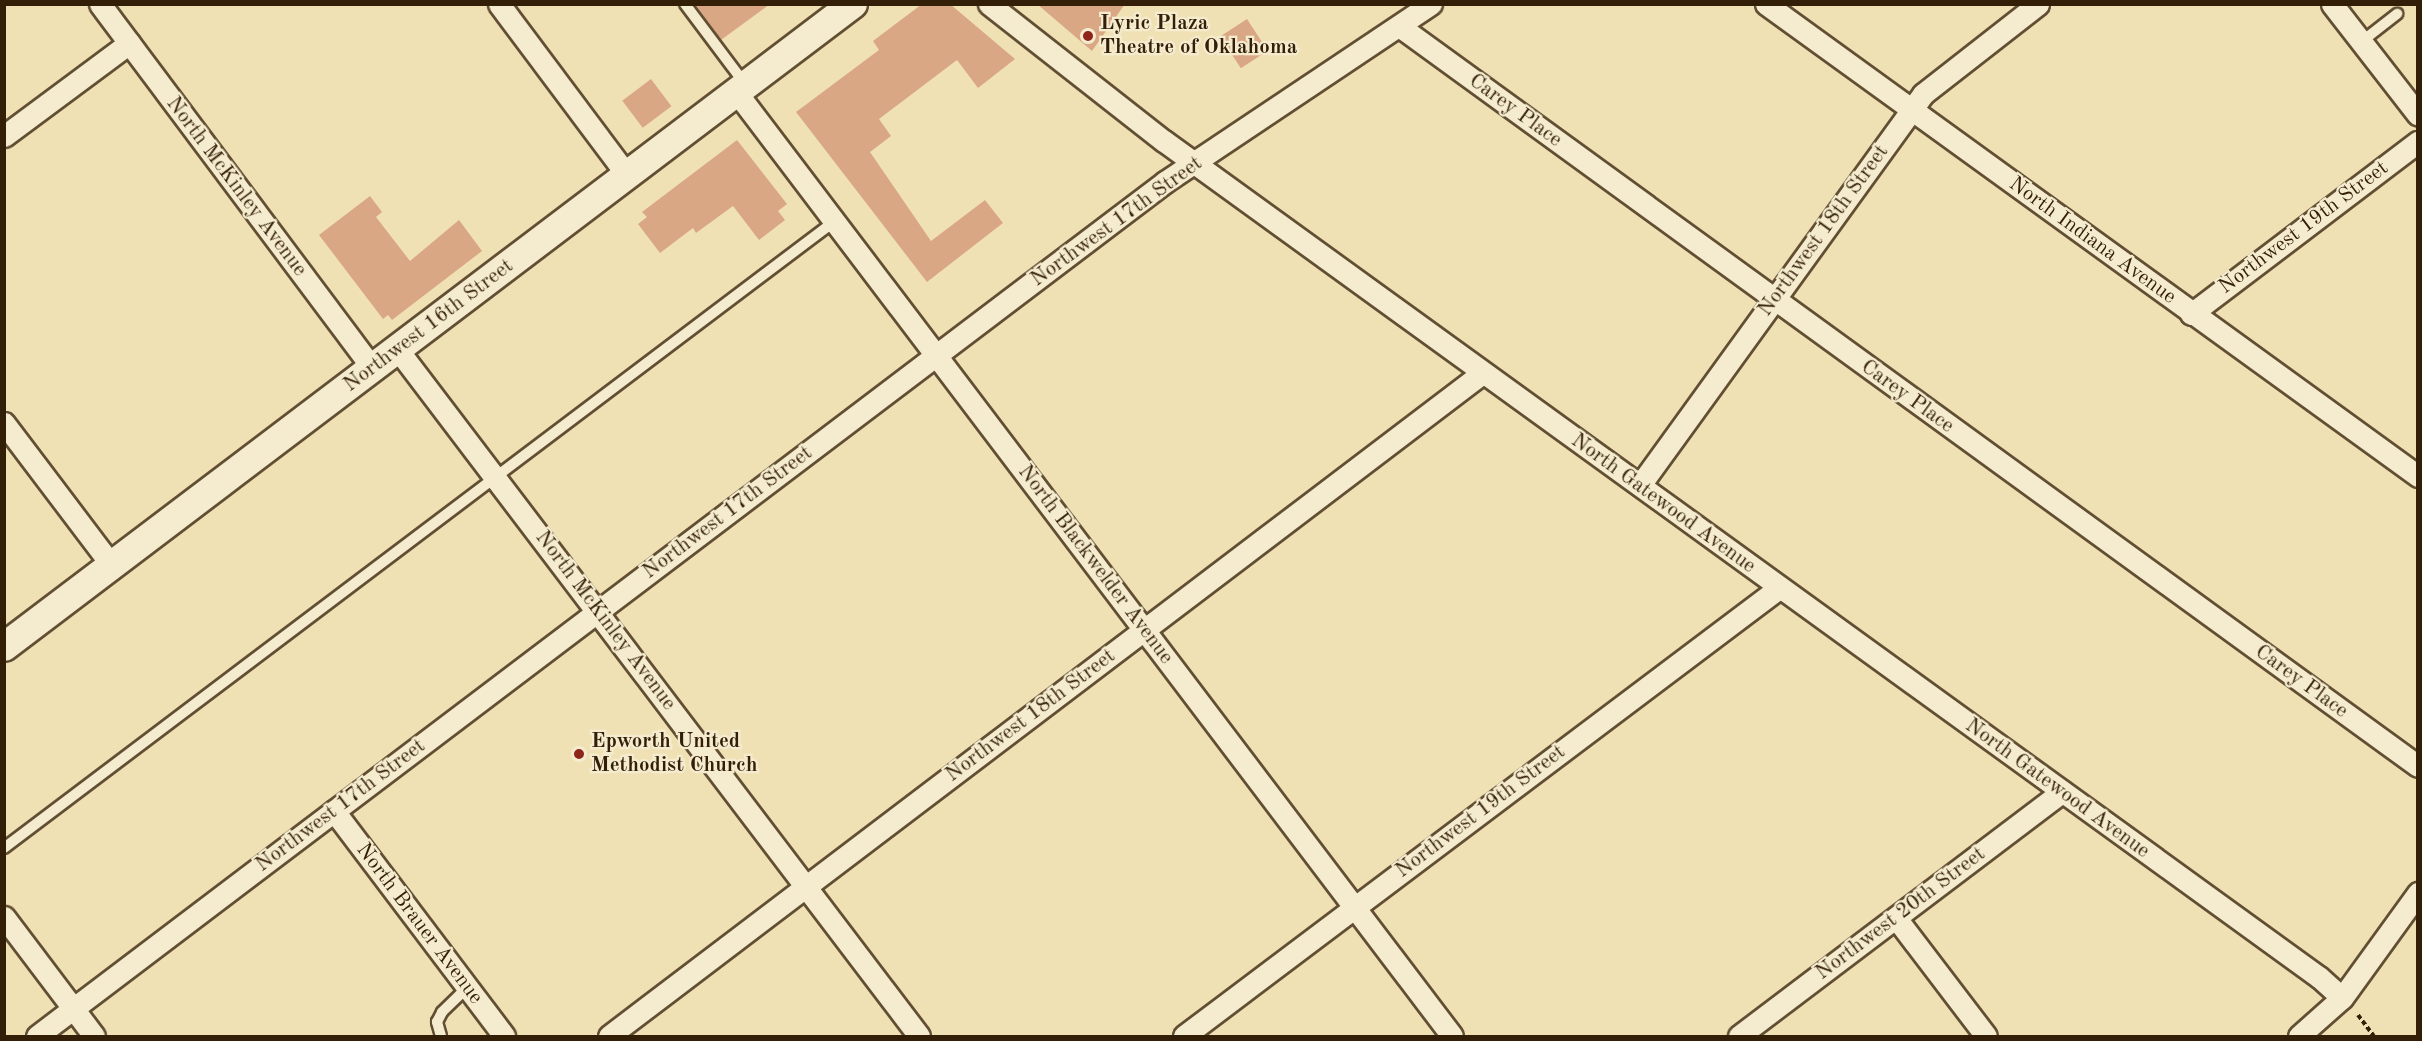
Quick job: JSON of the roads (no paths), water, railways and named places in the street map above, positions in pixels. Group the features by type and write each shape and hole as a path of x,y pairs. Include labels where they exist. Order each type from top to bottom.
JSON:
{"street":[{"path":"499,4 627,175"},
{"name":"North Gatewood Avenue","path":"989,4 1097,92 1481,374 1641,486 2319,977 2342,998"},
{"name":"Northwest 17th Street","path":"37,1036 936,356 1196,163 1431,4"},
{"name":"North Indiana Avenue","path":"1766,4 2191,314 2418,476"},
{"name":"Northwest 18th Street","path":"1641,486 1911,109 1939,79 2038,4"},
{"path":"2332,4 2418,115"},
{"name":"North McKinley Avenue","path":"105,6 129,43 373,369"},
{"name":"Northwest 16th Street","path":"4,647 849,6"},
{"name":"Carey Place","path":"1399,26 1774,301 2418,766"},
{"path":"4,136 129,43"},
{"name":"North Blackwelder Avenue","path":"742,89 835,221 936,356 1452,1036"},
{"name":"Northwest 19th Street","path":"2191,314 2418,142"},
{"name":"North McKinley Avenue","path":"398,350 919,1036"},
{"name":"Northwest 18th Street","path":"609,1036 1481,374"},
{"path":"4,423 112,566"},
{"name":"Northwest 19th Street","path":"1184,1036 1779,588"},
{"name":"Northwest 20th Street","path":"1739,1036 2062,792"},
{"name":"North Brauer Avenue","path":"334,811 504,1036"},
{"path":"2299,1036 2342,998 2418,893"},
{"path":"4,917 94,1036"},
{"path":"1896,918 1986,1036"}],"lane":[{"path":"686,4 742,89"},
{"path":"2361,42 2397,14"},
{"path":"4,849 835,221"},
{"path":"441,1036 437,1022 441,1012 467,988"}],"place":[{"name":"Lyric Plaza Theatre of Oklahoma","path":"1088,36"},
{"name":"Epworth United Methodist Church","path":"579,754"}]}
